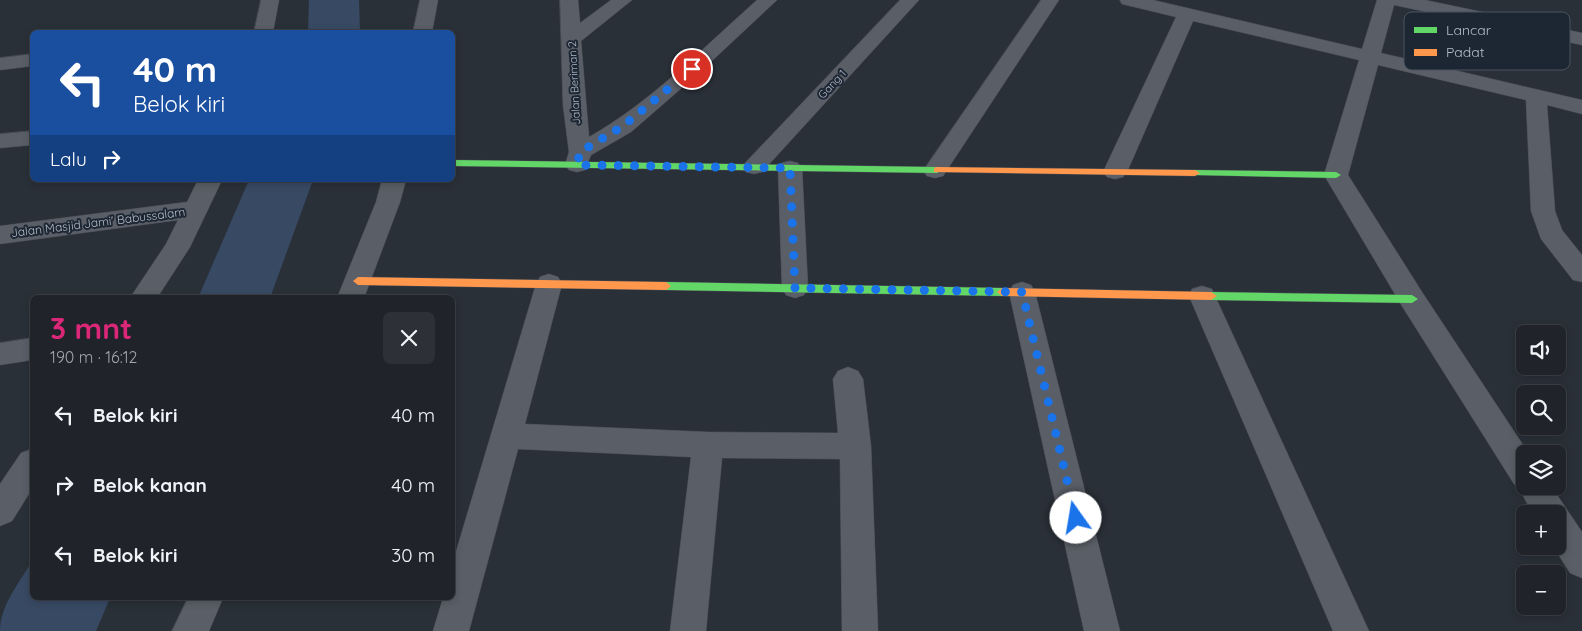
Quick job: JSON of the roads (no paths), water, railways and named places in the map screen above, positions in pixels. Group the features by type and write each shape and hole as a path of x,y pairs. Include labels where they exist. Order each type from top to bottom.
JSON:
{"street":[{"path":"264,30 270,0"},
{"path":"423,30 429,0"},
{"name":"Jalan Beriman 2","path":"570,0 574,105 579,158"},
{"path":"572,38 623,0"},
{"path":"579,158 623,126 692,69 768,0"},
{"name":"Gang 1","path":"754,167 910,0"},
{"path":"935,171 1050,0"},
{"path":"1129,0 1404,64"},
{"path":"1386,0 1336,176 1412,299 1516,460"},
{"path":"1398,0 1455,12"},
{"path":"1114,172 1187,14"},
{"path":"0,64 30,60"},
{"path":"1428,70 1582,107"},
{"path":"1536,96 1543,211 1550,233 1582,274"},
{"path":"0,142 30,138"},
{"path":"455,163 579,158 790,168 1336,176"},
{"path":"790,168 795,288"},
{"path":"145,295 177,248 209,182"},
{"path":"393,182 388,202 354,289 549,284 1412,299"},
{"name":"Jalan Masjid Jami' Babussalam","path":"0,235 196,210"},
{"path":"451,631 549,284"},
{"path":"1022,292 1102,631"},
{"path":"1202,296 1351,631"},
{"path":"0,354 30,350"},
{"path":"848,379 856,446 860,631"},
{"path":"507,436 708,445 856,446"},
{"path":"688,631 708,445"},
{"path":"2,507 30,466"},
{"path":"1566,537 1582,562"},
{"path":"190,631 205,600"}],"waterway":[{"path":"334,0 334,30"},
{"path":"235,295 280,182"},
{"path":"44,631 62,600"}]}
